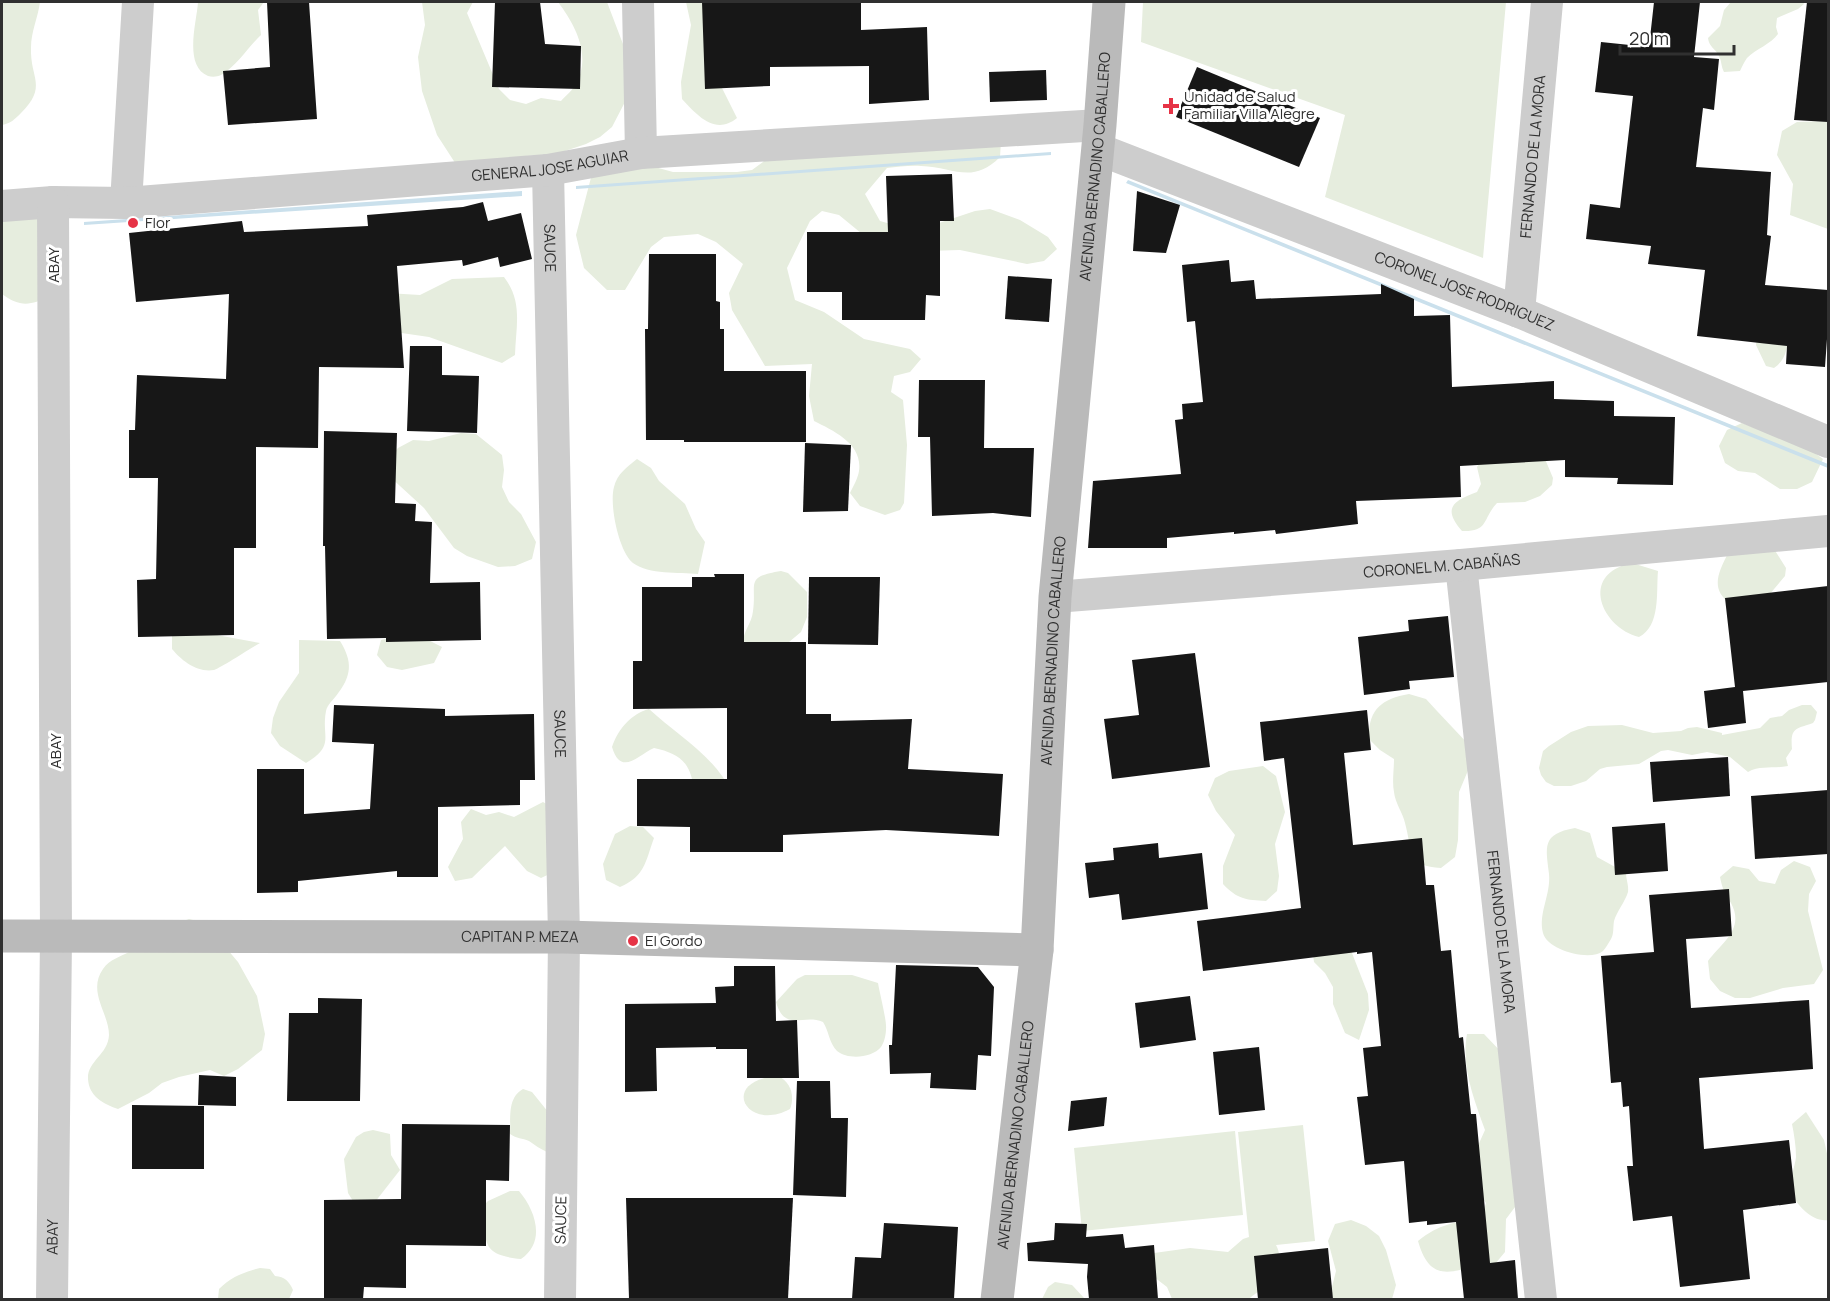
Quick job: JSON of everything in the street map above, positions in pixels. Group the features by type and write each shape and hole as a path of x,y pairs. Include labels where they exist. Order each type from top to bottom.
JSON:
{"street":[{"path":"126,203 138,2"},
{"path":"638,2 641,153"},
{"name":"AVENIDA BERNADINO CABALLERO","path":"997,1299 1037,950 1055,597 1099,137 1109,2"},
{"name":"FERNANDO DE LA MORA","path":"1519,312 1547,2"},
{"name":"GENERAL JOSE AGUIAR","path":"2,206 53,202 126,203 548,170 641,153 1099,137"},
{"name":"CORONEL JOSE RODRIGUEZ","path":"1099,137 1828,442"},
{"name":"SAUCE","path":"548,170 564,937 560,1299"},
{"name":"ABAY","path":"52,1299 57,937 53,202"},
{"name":"CORONEL M. CABAÑAS","path":"1055,597 1461,565 1828,531"},
{"name":"FERNANDO DE LA MORA","path":"1461,565 1541,1299"},
{"name":"CAPITAN P. MEZA","path":"2,936 564,937 1037,950"}],"green space":[{"path":"2,2 40,2 31,42 31,59 36,82 34,96 16,118 2,125"},
{"path":"198,2 264,2 258,10 261,35 232,67 218,76 208,76 200,71 196,63 193,42"},
{"path":"422,2 473,2 467,13 499,89 510,100 526,104 541,98 561,101 573,89 580,76 582,54 580,43 571,21 558,2 607,2 626,52 626,100 612,127 600,137 586,144 556,154 525,156 472,189 437,135 422,91 418,57 425,25"},
{"path":"686,2 718,2 720,13 718,80 737,118 729,123 721,125 707,121 682,99 681,82 691,25"},
{"path":"1143,2 1506,2 1483,258 1325,197 1345,115 1141,42"},
{"path":"1731,2 1803,2 1804,4 1777,18 1778,34 1747,58 1740,71 1724,72 1719,56 1708,38 1720,26 1724,10"},
{"path":"1828,121 1828,229 1790,215 1793,184 1777,155 1782,131 1797,122"},
{"path":"793,140 1001,141 1000,157 980,170 962,172 917,166 887,168 865,194 880,221 898,226 930,226 975,211 990,209 1020,220 1048,237 1057,249 1044,261 1027,264 960,250 892,252 878,247 839,215 822,211 810,221 787,268 795,300 824,312 864,339 910,349 921,359 910,372 894,376 891,392 903,400 907,445 904,503 900,510 885,515 860,506 850,493 859,471 859,462 852,446 838,434 814,421 809,396 812,364 765,366 732,310 729,293 743,264 716,242 698,234 664,237 651,247 625,290 607,290 584,268 576,235 593,170 622,158 673,172 752,170"},
{"path":"2,211 34,217 42,222 49,296 25,304 2,294"},
{"path":"504,277 514,296 517,324 515,355 502,363 429,337 381,330 387,293 420,295 452,279"},
{"path":"1789,332 1782,361 1774,368 1766,366 1756,345 1757,337"},
{"path":"1742,423 1808,448 1823,459 1812,482 1797,489 1780,489 1755,473 1738,471 1725,463 1719,446 1727,430"},
{"path":"461,433 476,434 502,455 504,470 502,487 509,502 521,514 536,542 532,559 515,566 498,567 467,556 454,548 424,508 388,475 388,459 398,448 413,440 429,441"},
{"path":"637,459 651,468 659,481 685,504 696,529 705,542 698,574 647,570 633,563 623,549 614,516 614,487 620,475"},
{"path":"1545,459 1553,478 1552,485 1540,496 1525,502 1497,503 1481,527 1471,531 1462,531 1453,516 1453,506 1456,502 1477,492 1481,484 1477,467 1481,460"},
{"path":"1774,549 1786,568 1785,576 1769,595 1731,604 1724,598 1718,586 1718,580 1728,553"},
{"path":"1632,563 1658,571 1654,617 1646,632 1639,637 1626,632 1615,623 1606,613 1601,601 1601,589 1605,578 1615,569"},
{"path":"781,571 788,573 807,592 807,617 801,632 789,642 774,649 743,643 752,615 757,579 769,573"},
{"path":"172,633 206,633 260,643 214,670 202,670 190,665 172,649"},
{"path":"396,636 428,640 442,647 434,663 402,670 387,667 377,655 381,640"},
{"path":"299,640 340,641 349,662 345,682 327,709 324,745 315,757 306,763 280,746 271,733 273,718 279,702 299,673"},
{"path":"1409,694 1426,699 1469,745 1472,761 1459,792 1458,840 1455,857 1441,868 1422,864 1413,855 1404,819 1395,796 1394,759 1369,739 1371,720 1378,708 1391,699"},
{"path":"1802,705 1811,705 1817,712 1813,723 1798,728 1793,733 1792,749 1786,758 1788,766 1748,772 1730,757 1707,752 1692,755 1668,750 1661,751 1639,764 1600,769 1586,781 1571,786 1554,786 1546,782 1539,768 1543,751 1571,732 1588,726 1622,725 1653,733 1681,731 1697,727 1722,733 1722,735 1760,728 1770,718 1782,716 1789,710"},
{"path":"649,709 706,757 725,780 731,792 693,785 689,770 681,759 662,750 654,748 630,761 620,761 612,747 618,734 631,718"},
{"path":"1263,766 1276,776 1285,812 1275,844 1279,876 1277,891 1266,901 1242,898 1223,884 1223,866 1235,835 1216,811 1208,795 1215,778 1229,771"},
{"path":"543,802 557,810 556,871 541,878 527,871 505,846 472,878 455,881 448,867 463,839 461,822 471,809 486,815 499,812 514,817"},
{"path":"630,826 643,827 654,838 643,868 635,878 620,887 606,880 603,864 615,834"},
{"path":"1575,828 1590,833 1597,857 1626,873 1628,892 1614,921 1612,937 1604,950 1597,954 1579,955 1560,949 1552,945 1543,933 1542,918 1549,882 1548,843 1556,834"},
{"path":"1794,861 1810,867 1816,881 1809,894 1808,911 1823,970 1814,984 1783,988 1750,998 1735,998 1720,991 1710,979 1708,961 1734,928 1735,912 1724,891 1720,877 1733,866 1749,869 1759,881 1775,884 1781,870"},
{"path":"189,919 205,923 238,962 257,996 265,1034 262,1050 238,1069 224,1076 210,1070 179,1077 162,1083 149,1093 118,1109 112,1107 94,1095 88,1079 91,1067 105,1048 109,1035 98,994 99,978 103,969 112,961 133,950 160,931"},
{"path":"1312,947 1350,948 1368,994 1369,1010 1359,1040 1345,1033 1333,1004 1333,987 1325,973 1314,962"},
{"path":"805,975 852,975 878,983 886,1025 883,1043 877,1051 860,1056 847,1056 834,1048 823,1022 808,1019 790,1020 784,1017 776,1002 797,979"},
{"path":"1467,1034 1484,1034 1505,1056 1535,1163 1515,1207 1506,1219 1505,1252 1495,1264 1448,1272 1439,1271 1431,1266 1418,1241 1448,1225 1481,1218 1486,1203 1477,1190 1472,1159 1485,1130 1467,1071"},
{"path":"778,1076 791,1090 790,1109 774,1115 761,1115 751,1110 745,1103 744,1095 748,1086 759,1080"},
{"path":"523,1089 532,1092 557,1123 547,1152 529,1141 510,1134 512,1103"},
{"path":"1806,1112 1824,1140 1828,1158 1828,1220 1811,1216 1796,1201 1791,1190 1796,1157 1792,1124"},
{"path":"1303,1125 1315,1241 1276,1245 1279,1262 1275,1274 1264,1288 1249,1299 1172,1299 1167,1287 1154,1277 1147,1254 1190,1248 1228,1252 1243,1239 1249,1237 1238,1132"},
{"path":"373,1130 390,1134 391,1155 400,1170 375,1202 353,1201 348,1193 344,1159 356,1137"},
{"path":"1235,1131 1243,1215 1082,1231 1074,1148"},
{"path":"510,1191 519,1191 525,1199 536,1226 534,1244 521,1259 497,1254 487,1244 485,1236 485,1204"},
{"path":"1351,1220 1366,1226 1379,1236 1386,1250 1396,1285 1392,1299 1329,1299 1336,1271 1328,1241 1335,1224"},
{"path":"260,1268 270,1269 275,1276 284,1278 288,1282 293,1290 289,1299 218,1299 219,1289 228,1281"},
{"path":"1055,1282 1072,1285 1085,1299 1042,1299 1048,1287"}],"water":[{"path":"1051,152 1051,155 576,189 576,186"},
{"path":"1128,180 1828,464 1828,468 1126,183"},
{"path":"522,191 522,196 84,225 84,222"}],"building":[{"path":"267,2 309,2 317,119 228,125 223,71 270,67"},
{"path":"495,2 540,2 545,44 581,46 580,89 492,87"},
{"path":"702,2 861,2 861,30 927,27 929,100 869,104 869,66 770,67 770,86 705,89"},
{"path":"1654,2 1700,2 1694,57 1719,59 1714,110 1703,108 1696,167 1771,172 1767,235 1771,236 1765,285 1828,290 1825,367 1786,364 1787,346 1697,336 1705,270 1648,264 1651,246 1586,239 1590,204 1620,208 1633,96 1595,92 1601,42 1649,47"},
{"path":"1807,2 1828,2 1828,122 1794,120"},
{"path":"1197,67 1320,118 1299,167 1176,117"},
{"path":"1046,70 1047,100 990,102 989,72"},
{"path":"952,174 954,221 940,221 940,296 926,295 925,320 842,320 842,292 807,292 807,232 888,232 886,176"},
{"path":"1137,191 1180,205 1166,253 1133,251"},
{"path":"483,202 488,221 521,213 532,259 500,267 498,257 463,266 462,260 397,266 404,368 319,367 318,448 256,447 256,548 234,548 234,635 138,637 137,580 156,579 158,478 129,478 129,430 135,430 137,375 226,379 229,294 136,302 129,233 242,221 244,232 368,226 367,215 463,207"},
{"path":"649,254 716,254 716,301 720,302 720,329 724,329 724,371 806,371 806,442 646,440 645,329 648,329"},
{"path":"1229,260 1231,282 1254,280 1256,299 1381,294 1381,284 1414,299 1414,316 1450,315 1452,387 1554,381 1554,399 1614,401 1614,416 1675,417 1673,485 1617,484 1618,478 1565,477 1565,460 1460,466 1461,497 1356,501 1358,524 1276,534 1275,530 1167,538 1167,548 1088,548 1093,481 1181,474 1175,420 1183,419 1182,404 1203,402 1195,321 1187,322 1182,265"},
{"path":"1008,276 1052,279 1049,322 1005,319"},
{"path":"410,346 442,346 442,375 479,376 477,433 407,431"},
{"path":"919,380 985,380 984,448 1034,448 1031,517 993,513 932,516 930,437 918,437"},
{"path":"324,431 397,433 395,503 416,504 415,521 432,522 430,583 480,582 481,640 386,642 386,638 327,639 325,546 323,546"},
{"path":"805,443 851,445 848,511 803,512"},
{"path":"714,574 744,574 744,642 806,642 806,714 831,714 831,721 912,719 908,769 1003,774 999,836 886,830 783,835 783,852 690,852 690,827 637,826 637,779 727,779 727,708 633,709 633,661 642,661 642,587 692,587 692,577 715,577"},
{"path":"809,577 880,577 878,645 808,644"},
{"path":"1828,586 1828,682 1743,691 1746,723 1708,728 1704,691 1735,687 1725,598"},
{"path":"1448,616 1454,677 1409,681 1410,689 1364,695 1358,637 1409,631 1408,620"},
{"path":"1195,653 1210,767 1112,779 1104,719 1139,715 1132,660"},
{"path":"334,705 445,709 445,716 534,714 535,780 520,780 520,805 438,807 438,877 397,877 397,871 298,881 298,892 257,893 257,769 304,769 304,814 370,809 374,744 332,742"},
{"path":"1367,710 1371,750 1344,753 1353,845 1422,838 1426,885 1434,885 1441,951 1451,950 1459,1038 1463,1037 1471,1114 1476,1114 1490,1263 1515,1260 1518,1299 1464,1299 1456,1222 1427,1225 1427,1221 1409,1223 1404,1161 1365,1165 1357,1097 1368,1096 1363,1048 1381,1046 1372,952 1203,971 1197,921 1301,908 1284,758 1264,761 1260,722"},
{"path":"1728,757 1730,796 1653,802 1650,762"},
{"path":"1828,790 1828,854 1755,859 1751,796"},
{"path":"1665,823 1668,871 1615,875 1612,827"},
{"path":"1158,843 1159,858 1202,853 1208,909 1122,920 1119,894 1089,898 1085,863 1114,860 1113,848"},
{"path":"1729,889 1732,936 1686,939 1691,1008 1809,1000 1813,1069 1699,1078 1704,1149 1789,1140 1796,1203 1743,1210 1750,1279 1680,1287 1672,1216 1633,1221 1627,1166 1633,1166 1629,1106 1623,1107 1621,1082 1611,1083 1601,956 1654,952 1649,895"},
{"path":"896,965 978,967 994,987 991,1056 978,1055 976,1090 930,1088 931,1073 890,1074 889,1045 892,1045"},
{"path":"734,966 775,966 776,1021 797,1020 799,1078 747,1078 747,1049 656,1048 657,1091 625,1092 625,1004 716,1003 715,987 734,986"},
{"path":"1190,996 1196,1040 1140,1048 1135,1003"},
{"path":"318,998 362,999 360,1101 287,1101 289,1013 318,1013"},
{"path":"1259,1047 1265,1110 1219,1115 1213,1052"},
{"path":"199,1075 236,1077 236,1106 198,1105"},
{"path":"797,1081 830,1081 831,1118 848,1118 846,1197 793,1195"},
{"path":"1107,1097 1104,1126 1068,1131 1071,1101"},
{"path":"132,1105 204,1106 204,1169 132,1169"},
{"path":"402,1124 510,1125 509,1181 486,1180 486,1246 406,1245 406,1288 364,1287 363,1299 324,1299 324,1200 401,1199"},
{"path":"626,1198 793,1198 788,1299 629,1299"},
{"path":"884,1223 958,1227 954,1299 852,1299 855,1257 881,1258"},
{"path":"1055,1223 1087,1224 1086,1237 1123,1234 1125,1248 1154,1245 1158,1299 1089,1299 1088,1264 1028,1261 1027,1243 1054,1240"},
{"path":"1328,1248 1333,1299 1258,1299 1254,1256"}],"place":[{"name":"Unidad de Salud Familiar Villa Alegre","path":"1171,106"},
{"name":"Flor","path":"133,223"},
{"name":"El Gordo","path":"633,941"}]}
